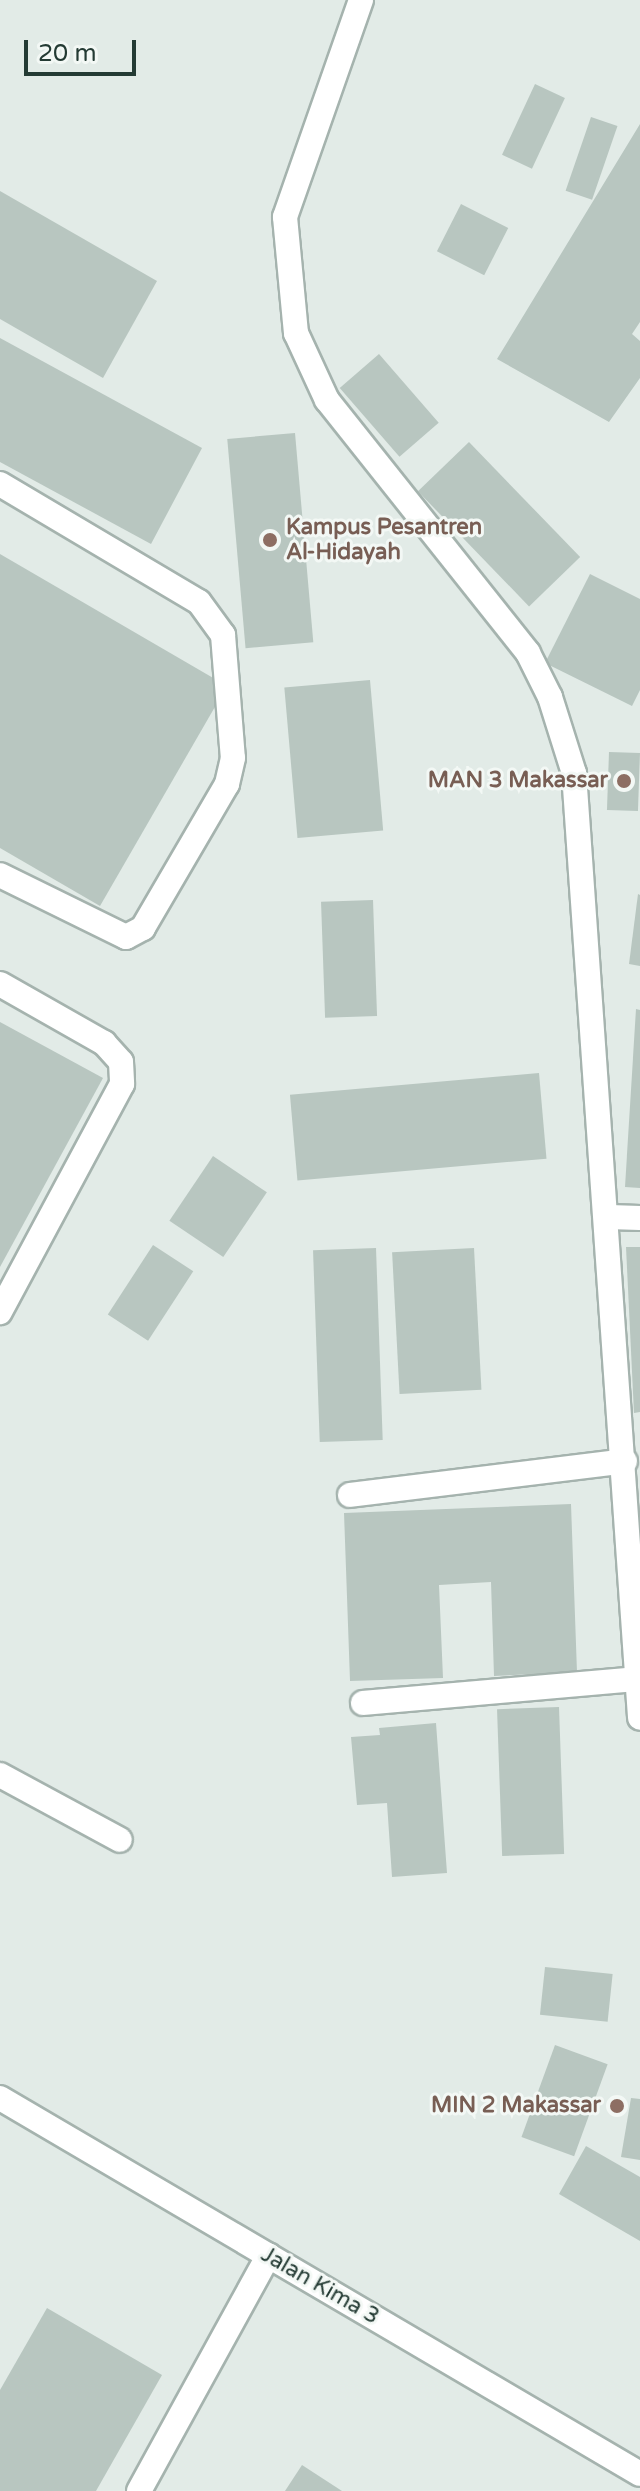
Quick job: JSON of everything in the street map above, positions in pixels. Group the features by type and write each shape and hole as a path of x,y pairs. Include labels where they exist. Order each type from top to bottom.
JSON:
{"street":[{"path":"361,0 285,217 296,333 327,400 528,653 564,733 582,817 640,1718"},
{"path":"0,484 199,602 223,635 233,758 227,784 143,928 126,937 0,875"},
{"path":"0,984 104,1043 121,1062 122,1084 0,1312"},
{"path":"609,1217 640,1218"},
{"path":"350,1495 625,1461"},
{"path":"363,1703 638,1679"},
{"path":"0,1775 120,1840"},
{"name":"Jalan Kima 3","path":"0,2098 640,2474"},
{"path":"139,2491 269,2255"}],"building":[{"path":"535,84 565,98 532,169 502,155"},
{"path":"591,117 617,126 592,200 566,191"},
{"path":"640,124 640,322 632,334 640,341 640,378 609,422 497,359"},
{"path":"0,191 157,281 103,378 0,319"},
{"path":"461,204 508,228 484,275 437,251"},
{"path":"0,338 202,448 151,544 0,462"},
{"path":"379,354 439,423 399,457 340,388"},
{"name":"Kampus Pesantren Al-Hidayah","path":"295,433 313,642 246,648 227,439"},
{"path":"469,442 580,557 529,606 418,491"},
{"path":"0,554 227,686 100,906 0,848"},
{"path":"590,574 640,599 640,690 632,706 545,663"},
{"path":"370,680 383,830 297,838 284,687"},
{"name":"MAN 3 Makassar","path":"609,752 640,753 638,811 607,810"},
{"path":"640,895 640,966 629,964"},
{"path":"373,900 377,1016 325,1018 321,902"},
{"path":"636,1009 640,1010 640,1188 625,1187"},
{"path":"0,1022 103,1078 0,1267"},
{"path":"539,1073 546,1159 297,1180 290,1095"},
{"path":"213,1156 267,1192 223,1257 169,1221"},
{"path":"153,1245 193,1271 148,1341 108,1315"},
{"path":"626,1247 640,1247 640,1412 634,1413"},
{"path":"376,1248 383,1440 320,1442 313,1250"},
{"path":"474,1248 481,1390 400,1394 392,1252"},
{"path":"571,1504 577,1672 494,1676 491,1582 439,1585 443,1678 350,1681 344,1513"},
{"path":"559,1707 564,1854 502,1856 497,1709"},
{"path":"436,1723 447,1873 392,1877 387,1803 357,1805 351,1737 380,1735 379,1728"},
{"path":"545,1967 613,1974 608,2022 540,2015"},
{"path":"555,2045 608,2064 574,2156 521,2137"},
{"path":"631,2098 640,2099 640,2160 621,2157"},
{"path":"586,2146 640,2177 640,2241 559,2194"},
{"path":"47,2308 162,2375 96,2491 0,2491 0,2390"},
{"path":"302,2465 342,2491 285,2491"}],"place":[{"name":"Kampus Pesantren Al-Hidayah","path":"270,540"},
{"name":"MAN 3 Makassar","path":"624,781"},
{"name":"MIN 2 Makassar","path":"617,2106"}]}
